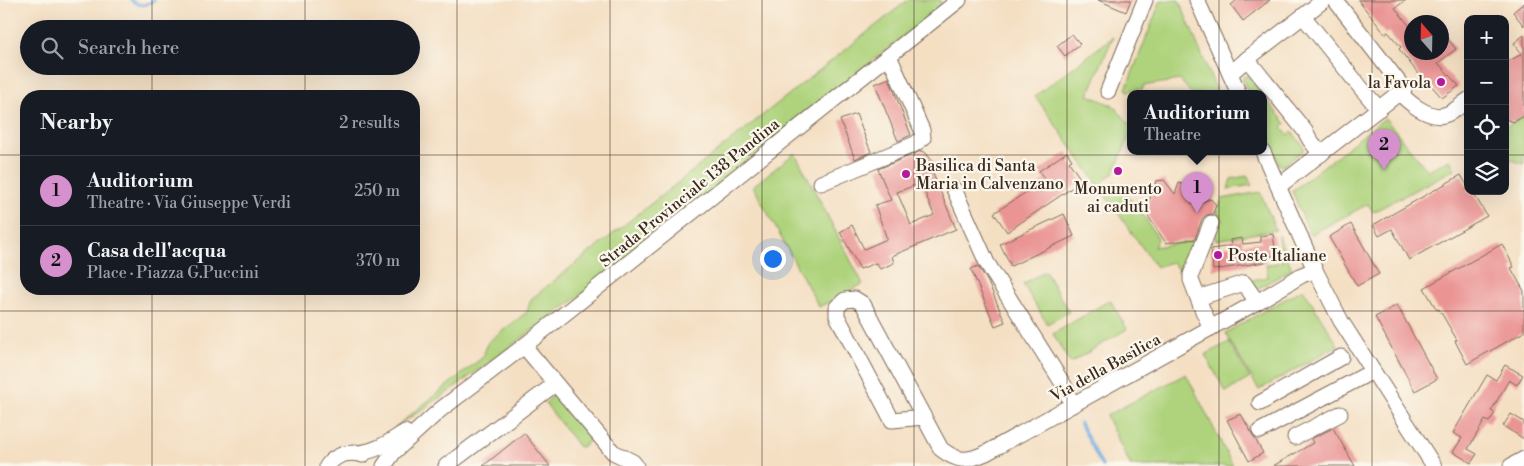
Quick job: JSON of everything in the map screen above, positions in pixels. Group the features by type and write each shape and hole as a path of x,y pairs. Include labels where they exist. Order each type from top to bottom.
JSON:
{"street":[{"name":"Strada Provinciale 138 Pandina","path":"327,466 339,456 369,452 380,448 440,410 524,346 959,0"},
{"path":"1108,91 1145,0"},
{"path":"1197,0 1237,90"},
{"path":"1230,74 1324,0"},
{"path":"1278,186 1404,89 1334,0"},
{"path":"1303,16 1379,109"},
{"path":"822,183 915,144 923,138 922,130 889,56"},
{"path":"1247,59 1305,131 1321,154"},
{"path":"1400,93 1414,106 1442,116 1449,114 1464,103"},
{"path":"1264,155 1315,270 1341,320 1434,466"},
{"path":"954,189 986,263 1065,387 1072,405"},
{"path":"1212,223 1191,275 1203,311 1212,328"},
{"name":"Via della Basilica","path":"924,417 892,420 837,316 838,307 845,300 855,299 863,304 924,417 940,449 953,458 971,460 1212,328 1302,275 1315,270"},
{"path":"1198,298 1244,284 1257,302"},
{"path":"524,346 613,452 633,462 636,466"},
{"path":"1260,403 1341,357"},
{"path":"1260,432 1373,371"},
{"path":"446,466 555,384"},
{"path":"1292,385 1304,408"},
{"name":"Strada Provinciale 138 Pandina","path":"384,466 394,452 440,410"},
{"path":"1295,437 1340,414"},
{"path":"354,453 366,456 378,466"},
{"path":"1511,466 1524,459"}],"green space":[{"path":"908,0 940,0 941,6 573,301 437,400 394,428 483,357 488,342 527,312 531,299"},
{"path":"1161,0 1179,0 1216,90 1189,90 1180,80 1143,86 1143,89 1126,89"},
{"path":"1113,37 1088,95 1114,106 1127,121 1127,142 1114,172 1102,183 1107,188 1115,182 1143,215 1158,238 1154,247 1196,241 1185,278 1172,262 1156,267 1035,96"},
{"path":"1248,76 1260,90 1247,90 1243,77"},
{"path":"1267,100 1286,124 1282,128 1288,135 1292,132 1304,147 1303,151 1282,166 1279,164 1267,136"},
{"path":"1524,117 1524,164 1509,159 1509,125"},
{"path":"1385,118 1427,170 1450,160 1455,169 1373,212 1368,204 1310,235 1292,191"},
{"path":"795,153 863,284 819,307 753,186"},
{"path":"1247,176 1252,185 1228,189 1231,179"},
{"path":"1260,192 1276,230 1216,240 1214,233 1220,217 1216,215 1222,199"},
{"path":"1278,235 1292,269 1255,290 1252,280 1268,277 1266,265 1282,262"},
{"path":"1045,271 1069,312 1047,324 1023,284"},
{"path":"1303,289 1338,345 1259,390 1225,333"},
{"path":"1110,300 1127,329 1070,363 1053,334"},
{"path":"1229,342 1250,378 1226,392 1205,355"},
{"path":"1186,374 1233,466 1131,466 1106,416"},
{"path":"555,394 593,438 582,447 579,447 545,403"}],"building":[{"path":"1098,0 1131,0 1126,12"},
{"path":"1237,0 1270,0 1243,21 1231,5"},
{"path":"1358,0 1406,0 1395,8 1404,19 1404,55 1399,49 1401,47 1388,32 1385,34"},
{"path":"1524,3 1524,26 1513,12"},
{"path":"1072,34 1080,44 1065,56 1057,46"},
{"path":"1524,35 1524,116 1514,122 1509,120 1509,61 1522,54 1514,43"},
{"path":"1449,40 1456,49 1449,54"},
{"path":"1408,60 1442,60 1438,63 1459,86 1442,98 1430,84 1428,86"},
{"path":"889,78 911,135 898,141 875,84"},
{"path":"856,114 871,152 855,159 840,120"},
{"path":"921,151 926,153 933,162 934,166 931,169 956,229 892,256 894,263 880,269 876,263 860,269 840,232 852,225 864,249 887,239 875,205 891,200 878,169","holes":["921,183 934,215 911,225 897,192"]},
{"path":"1067,152 1072,160 1069,162 1082,181 1007,232 994,213 1045,180 1039,171"},
{"path":"1461,175 1464,180 1464,195 1475,195 1487,216 1409,260 1392,229 1379,236 1373,225"},
{"path":"1164,180 1175,194 1179,183 1197,190 1192,204 1211,199 1216,205 1213,214 1206,215 1202,219 1195,239 1166,243 1148,216 1147,207 1156,181"},
{"path":"1064,214 1074,236 1011,266 1000,244"},
{"path":"1351,224 1379,274 1357,286 1329,237"},
{"path":"1273,234 1276,255 1264,257 1265,262 1213,270 1211,249 1231,246 1230,240 1242,238 1243,244 1261,242 1260,236"},
{"path":"1502,244 1514,267 1511,268 1524,291 1524,332 1467,364 1455,341 1457,340 1424,288"},
{"path":"978,266 988,282 1005,322 995,326 971,269"},
{"path":"1397,305 1437,379 1415,391 1375,317"},
{"path":"1505,365 1523,375 1517,385 1509,380 1491,411 1495,413 1489,422 1485,420 1468,449 1477,454 1471,463 1453,452 1462,438 1453,433 1487,375 1496,380"},
{"path":"1241,414 1263,453 1249,461 1227,420"},
{"path":"1511,414 1524,422 1524,439 1503,426"},
{"path":"1333,428 1355,466 1273,466 1313,443 1311,439"},
{"path":"524,433 550,466 483,466"}],"waterway":[{"path":"131,0 142,5 154,0"},
{"path":"1080,423 1102,466"}],"place":[{"name":"la Favola","path":"1441,82"},
{"name":"Casa dell'acqua","path":"1384,170"},
{"name":"Monumento ai caduti","path":"1118,171"},
{"name":"Basilica di Santa Maria in Calvenzano","path":"906,174"},
{"name":"Auditorium","path":"1197,213"},
{"name":"Poste Italiane","path":"1218,255"}]}
